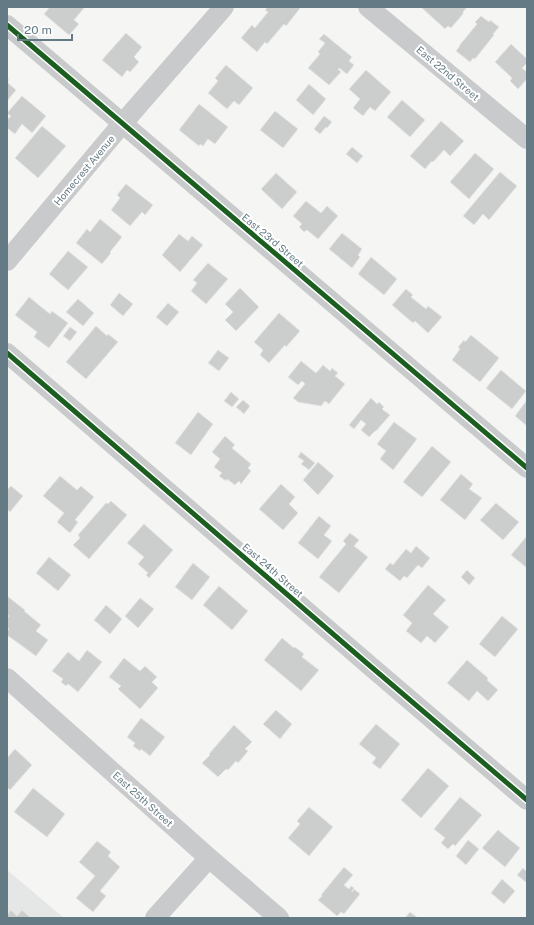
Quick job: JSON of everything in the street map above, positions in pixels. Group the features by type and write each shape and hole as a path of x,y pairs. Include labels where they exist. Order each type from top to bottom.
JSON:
{"street":[{"name":"Homecrest Avenue","path":"7,261 122,124 224,7"},
{"name":"East 22nd Street","path":"368,7 527,140"},
{"name":"East 23rd Street","path":"7,25 527,468"},
{"name":"East 24th Street","path":"7,353 527,800"},
{"name":"East 25th Street","path":"7,678 279,918"},
{"path":"155,918 210,858"}],"shaded area":[{"path":"7,870 64,918 7,918"}],"building":[{"path":"50,7 84,8 74,20 79,24 69,35 44,14"},
{"path":"268,7 301,7 286,26 284,24 267,44 265,42 257,52 241,38 252,25 255,28 268,12 265,10"},
{"path":"421,7 467,7 451,28 448,26 445,29"},
{"path":"481,16 489,22 490,20 499,27 475,59 473,58 470,62 456,51 477,24 475,22"},
{"path":"126,33 142,47 134,57 139,62 130,72 127,70 122,77 102,60"},
{"path":"324,34 352,57 349,61 354,65 347,74 339,68 338,69 341,72 329,85 308,68 320,54 318,52 325,43 319,39"},
{"path":"511,44 527,59 527,63 522,68 527,72 527,79 518,89 510,81 512,78 495,62"},
{"path":"226,65 253,88 239,105 234,101 227,109 208,93 218,81 215,78"},
{"path":"366,70 391,92 375,111 370,107 363,116 353,108 360,99 349,89"},
{"path":"7,82 16,90 7,101"},
{"path":"309,84 326,99 313,115 296,100"},
{"path":"22,96 46,116 32,133 22,124 15,134 7,128 7,120 11,116 7,113"},
{"path":"402,100 425,120 410,137 387,117"},
{"path":"199,104 228,127 215,144 208,139 203,146 200,144 199,146 179,130"},
{"path":"275,111 298,129 283,148 260,130"},
{"path":"324,116 332,122 320,134 314,129"},
{"path":"441,121 464,141 450,156 444,150 425,169 410,156"},
{"path":"42,126 66,146 38,178 15,158"},
{"path":"352,147 363,156 357,163 346,154"},
{"path":"475,153 494,169 469,199 450,182"},
{"path":"500,172 517,186 489,220 483,214 474,225 463,216"},
{"path":"276,173 297,192 282,209 261,189"},
{"path":"126,184 153,205 145,215 142,212 130,226 111,210 120,198 117,195"},
{"path":"306,201 321,213 327,206 338,216 318,239 307,230 304,232 299,227 302,224 293,216"},
{"path":"100,219 122,237 102,264 76,243 87,229 90,232"},
{"path":"342,233 362,249 358,255 360,257 352,268 329,249"},
{"path":"179,234 188,241 192,236 203,245 180,272 162,255"},
{"path":"68,251 88,267 68,290 49,274"},
{"path":"371,257 397,279 384,295 358,274"},
{"path":"208,263 228,279 206,304 191,291 197,283 193,280"},
{"path":"240,288 259,307 236,331 225,320 233,312 225,304"},
{"path":"406,289 413,295 411,297 426,309 428,306 442,317 428,333 415,321 413,323 392,305"},
{"path":"119,293 133,304 123,316 110,305"},
{"path":"29,297 50,314 52,311 68,323 49,348 34,337 37,332 15,315"},
{"path":"78,299 94,313 83,326 66,312"},
{"path":"168,303 179,312 167,326 156,317"},
{"path":"279,313 300,331 269,363 260,355 263,350 254,342"},
{"path":"96,326 107,336 108,334 118,342 86,379 66,362"},
{"path":"70,327 77,332 70,341 63,336"},
{"path":"471,335 499,358 480,382 452,360 460,349 458,347"},
{"path":"218,350 229,358 219,371 208,363"},
{"path":"301,361 316,373 323,365 330,371 332,368 338,373 335,376 345,384 329,404 325,401 321,406 298,402 293,398 305,384 302,381 298,385 288,377"},
{"path":"501,370 526,391 512,409 486,388"},
{"path":"231,392 239,399 232,407 224,401"},
{"path":"371,398 377,404 379,402 384,407 382,409 390,415 369,437 361,430 366,424 361,420 354,429 349,425"},
{"path":"243,400 250,406 244,414 236,407"},
{"path":"527,400 527,426 515,416"},
{"path":"198,412 213,424 191,455 175,443"},
{"path":"394,422 417,439 393,470 380,459 386,451 377,444"},
{"path":"225,436 235,445 232,448 251,464 248,468 251,471 241,484 239,481 235,485 227,479 226,481 219,476 222,473 214,467 220,459 212,452"},
{"path":"432,446 451,462 422,497 403,482"},
{"path":"301,452 315,463 309,470 301,464 304,461 298,457"},
{"path":"318,462 334,476 318,495 303,480"},
{"path":"461,474 473,484 469,489 482,498 465,520 440,500"},
{"path":"60,476 77,490 81,486 94,497 75,520 78,522 70,533 57,522 64,513 43,496"},
{"path":"281,484 295,497 289,504 298,513 283,530 259,509"},
{"path":"11,486 23,496 10,512 7,509 7,490"},
{"path":"111,501 127,515 89,559 73,545 80,538 78,535 106,503 108,504"},
{"path":"496,503 519,522 503,540 480,520"},
{"path":"319,516 331,526 324,535 332,541 318,559 298,543"},
{"path":"144,524 173,550 149,578 146,575 148,573 138,564 144,557 127,543"},
{"path":"350,533 359,540 354,546 368,557 339,593 319,577 346,544 343,541"},
{"path":"527,536 527,568 511,555"},
{"path":"416,546 430,558 422,568 418,565 407,578 404,576 400,581 385,569 390,563 393,565 406,549 411,553"},
{"path":"49,557 71,575 58,591 36,573"},
{"path":"193,563 210,577 192,600 175,587"},
{"path":"467,570 475,578 469,585 461,577"},
{"path":"428,585 446,600 433,614 449,627 435,643 427,636 421,643 406,631 412,623 403,615"},
{"path":"219,586 248,611 232,630 203,605"},
{"path":"7,596 41,625 36,631 48,640 36,656 7,635 7,631 9,629 7,627 7,619 9,616 7,614"},
{"path":"140,598 154,609 138,628 125,616"},
{"path":"106,605 122,619 110,634 94,620"},
{"path":"502,616 518,629 495,657 479,644"},
{"path":"282,638 304,654 302,657 319,670 301,691 264,660"},
{"path":"87,650 102,662 78,692 68,684 66,686 61,682 63,679 52,671 68,652 79,661"},
{"path":"124,658 140,671 145,666 157,677 152,682 158,688 140,709 118,689 121,686 109,677"},
{"path":"467,660 488,678 487,680 498,690 488,701 477,691 469,701 447,683"},
{"path":"276,710 292,724 280,739 263,724"},
{"path":"141,718 165,737 150,756 141,749 140,751 133,746 135,743 127,737"},
{"path":"376,724 400,744 380,769 372,763 376,758 359,744"},
{"path":"234,725 252,742 245,749 248,751 238,763 236,761 228,770 226,769 218,777 202,763"},
{"path":"15,749 32,765 10,790 7,787 7,758"},
{"path":"428,768 449,786 421,818 401,800"},
{"path":"33,788 65,814 47,837 14,812"},
{"path":"460,797 482,815 455,846 453,844 448,849 441,843 445,838 434,829"},
{"path":"309,807 333,827 309,856 288,838 300,824 297,821"},
{"path":"498,830 520,848 505,867 482,848"},
{"path":"468,840 479,849 466,865 456,856"},
{"path":"97,841 111,852 108,856 120,867 100,891 106,896 93,912 76,898 95,876 79,862"},
{"path":"344,867 353,875 344,885 349,889 351,886 354,888 352,892 354,889 360,894 344,914 341,912 337,916 318,900"},
{"path":"523,868 526,871 527,870 527,883 517,875"},
{"path":"502,879 515,891 504,904 491,893"},
{"path":"11,910 17,916 22,910 31,918 7,918 7,915"},
{"path":"410,912 418,918 405,918"}],"cycle path":[{"path":"7,25 527,468"},
{"path":"7,353 527,800"}]}
